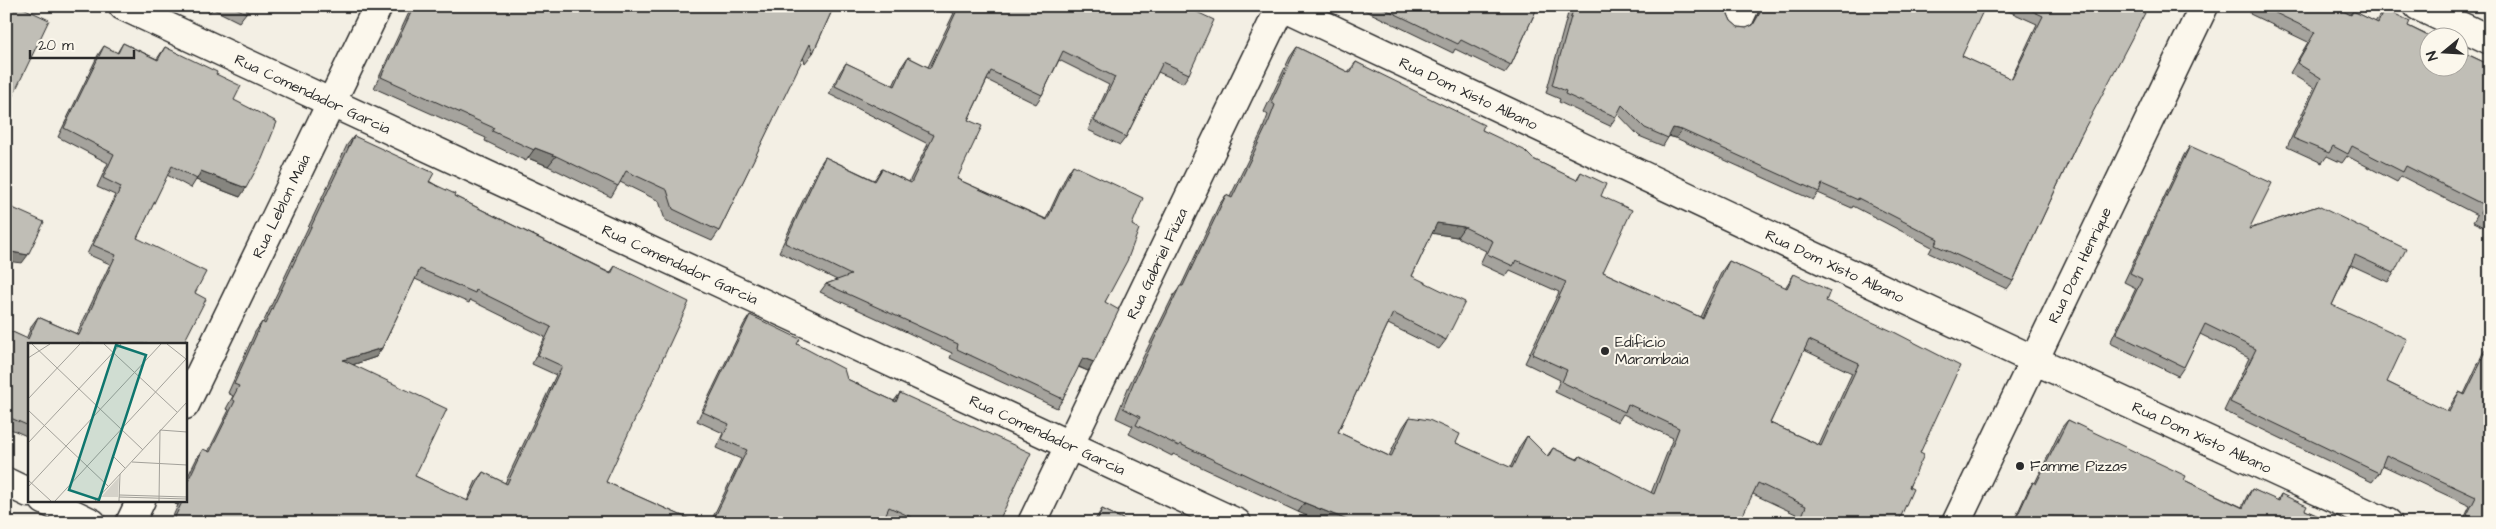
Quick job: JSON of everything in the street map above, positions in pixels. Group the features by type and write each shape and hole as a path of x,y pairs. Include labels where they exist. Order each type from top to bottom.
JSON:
{"street":[{"name":"Rua Comendador Garcia","path":"122,6 1069,447 1237,523"},
{"name":"Rua Leblon Maia","path":"186,403 333,103 378,6"},
{"name":"Rua Dom Xisto Albano","path":"1282,6 2034,360 2388,523"},
{"name":"Rua Gabriel Fiúza","path":"1032,523 1282,6"},
{"name":"Rua Dom Henrique","path":"1956,523 2204,6"},
{"path":"2418,6 2490,40"},
{"path":"6,482 28,493"},
{"path":"48,502 92,523"},
{"path":"130,523 140,502"}],"building":[{"path":"6,6 19,6 49,20 9,104 6,103"},
{"path":"232,6 248,6 246,13"},
{"path":"414,6 834,6 813,53 810,44 719,231 673,209 667,190 626,171 618,186 556,156 535,148 534,150 492,131 494,128 381,77"},
{"path":"959,6 1184,6 1214,20 1189,74 1163,62 1126,137 1094,121 1115,77 1063,51 1042,95 991,71 968,120 982,126 957,179 1047,220 1073,165 1143,198 1132,225 1139,229 1127,261 1105,302 1119,310 1094,362 1083,358 1063,399 957,349 958,344 826,284 851,275 785,243 825,157 875,181 882,169 911,183 934,135 835,86 846,63 895,86 908,57 930,68"},
{"path":"1379,6 1538,6 1511,65 1461,40 1458,44"},
{"path":"1574,6 1730,6 1728,14 1731,21 1738,27 1746,28 1753,25 1764,6 1974,6 1983,11 1962,56 2012,79 2043,16 2022,6 2144,6 2142,11 2145,13 2080,137 2013,281 1935,245 1938,239 1858,198 1858,200 1822,184 1819,192 1682,130 1673,128 1668,138 1645,128 1622,105 1616,117 1565,94 1566,91 1552,85"},
{"path":"2261,6 2333,6 2351,15 2353,11 2378,23 2384,9 2410,21 2408,26 2418,31 2418,78 2468,78 2468,55 2490,65 2490,217 2480,213 2484,205 2406,166 2403,172 2352,146 2348,154 2333,146 2329,153 2293,138 2321,78 2297,63 2315,32"},
{"path":"123,43 158,60 165,47 241,86 234,100 277,122 262,159 246,188 201,171 197,179 172,166 137,238 206,272 195,293 206,299 184,343 28,343 28,426 6,416 6,329 28,339 38,317 79,335 116,255 93,245 121,187 103,178 114,154 64,128 104,46 118,53"},
{"path":"1297,47 1350,73 1356,62 1484,125 1482,130 1524,150 1533,159 1577,180 1581,172 1606,184 1601,196 1632,210 1603,272 1702,318 1729,261 1787,288 1794,274 1830,291 1826,301 1894,332 1960,366 1920,453 1924,455 1909,487 1913,489 1898,523 1799,523 1806,506 1758,483 1739,523 1355,523 1305,503 1136,425 1140,417 1123,408 1135,379 1180,286 1183,286 1226,195 1232,198 1269,121 1275,105 1271,102","holes":["1437,223 1464,227 1493,241 1487,254 1513,266 1516,260 1566,282 1532,354 1567,370 1562,382 1625,412 1628,404 1679,428 1654,494 1580,456 1578,460 1553,448 1548,457 1527,436 1512,468 1456,443 1460,434 1429,420 1410,417 1391,457 1338,432 1393,313 1446,340 1465,302 1412,276","1809,340 1859,363 1821,446 1770,423"]},
{"path":"354,136 434,173 429,182 455,194 454,196 611,274 615,266 689,302 606,482 698,523 181,523 174,519 182,502 186,502 186,485 203,449 210,452 235,401 232,399 239,386 234,384 262,322 265,324","holes":["420,269 475,293 476,290 551,327 538,355 562,366 507,484 483,472 468,501 415,476 447,409 343,360 382,348"]},
{"path":"2190,146 2272,183 2249,229 2318,206 2406,249 2394,273 2355,255 2332,305 2407,339 2387,382 2449,412 2459,392 2465,395 2490,344 2490,523 2483,523 2467,515 2476,497 2386,455 2379,473 2230,402 2256,349 2205,324 2184,367 2116,334 2142,279 2130,273"},
{"path":"6,205 44,222 28,255 6,251"},
{"path":"750,315 800,339 797,344 844,369 847,379 896,402 900,393 1031,453 998,523 924,523 889,507 882,523 712,523 747,450 722,439 729,424 703,412"},
{"path":"2068,420 2186,476 2184,480 2243,508 2252,489 2279,501 2281,494 2307,506 2305,510 2334,523 2014,523 2033,482 2036,484"},
{"path":"1102,509 1131,523 1096,523"}],"place":[{"name":"Edifício Marambaia","path":"1605,351"},
{"name":"Famme Pizzas","path":"2020,466"}]}
